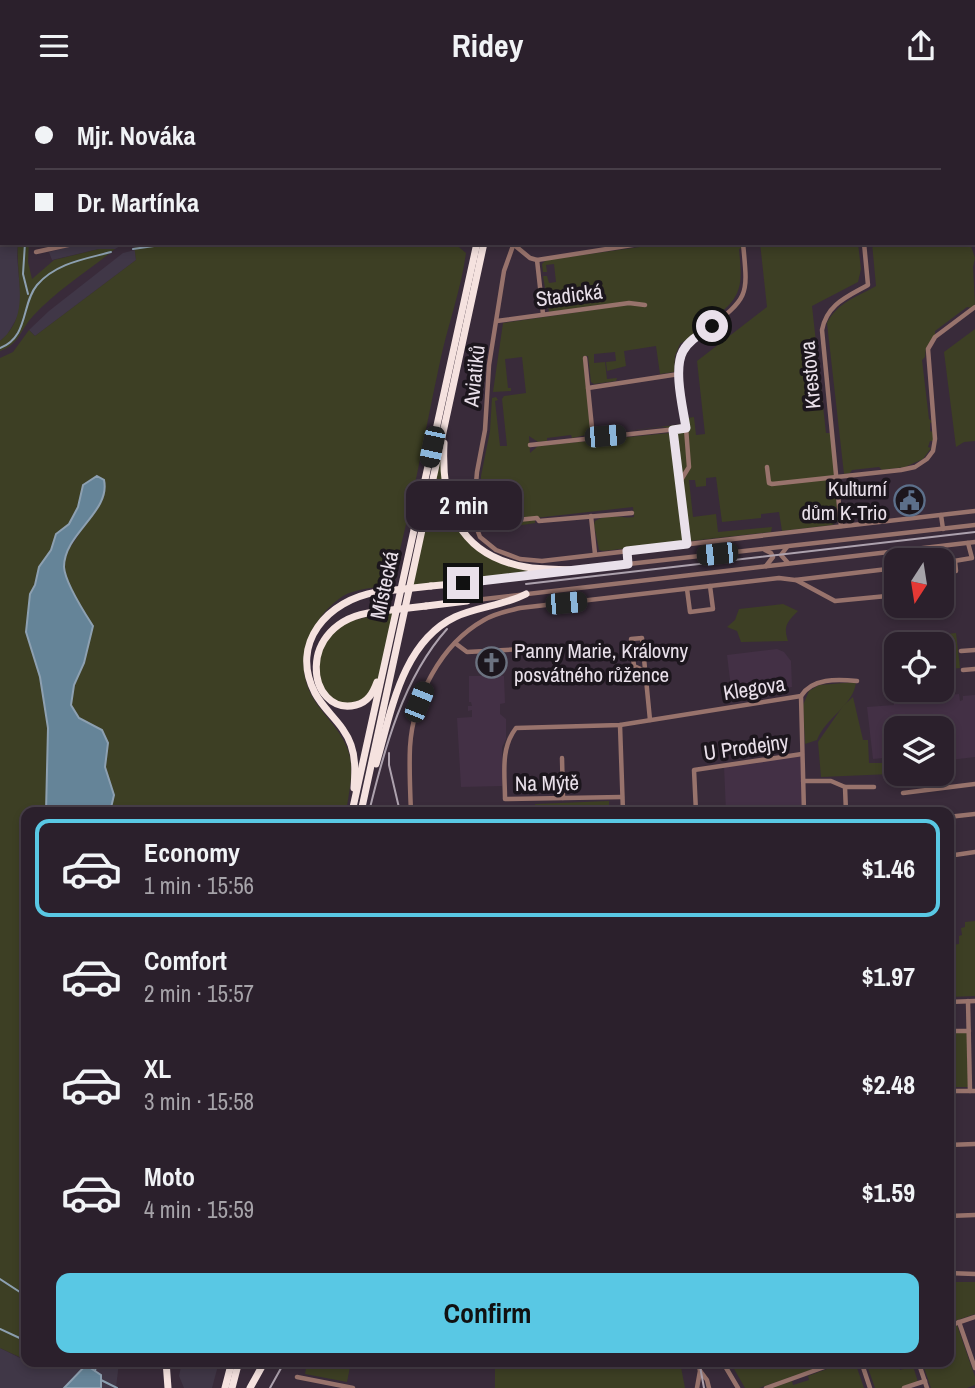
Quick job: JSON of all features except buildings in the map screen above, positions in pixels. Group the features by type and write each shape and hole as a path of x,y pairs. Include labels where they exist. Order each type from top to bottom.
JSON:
{"highway":[{"name":"Místecká","path":"353,807 477,245"},
{"name":"Místecká","path":"363,807 484,245"},
{"path":"445,421 445,491 452,514 462,531 476,545 506,562 530,568 575,570"},
{"path":"352,807 355,770 353,749 341,726 313,689 307,667 308,653 317,628 332,610 350,599 377,592 463,583"},
{"path":"363,807 398,689 418,650 431,635 453,618 526,594"},
{"path":"393,628 376,686 370,697 361,704 350,706 332,702 321,689 317,674 317,657 321,644 341,622 374,612 467,601"},
{"path":"166,1367 168,1388"},
{"path":"225,1388 230,1367"},
{"path":"232,1388 237,1367"},
{"path":"250,1388 262,1367"}],"street":[{"path":"36,252 68,245"},
{"name":"Aviatiků","path":"514,245 504,271 489,365 485,430 477,472 474,522 480,537 496,550 511,557 533,561 595,554"},
{"path":"515,245 530,258 537,260 632,245"},
{"path":"680,481 689,467 679,375 683,351 691,341 733,310 743,299 747,284 743,245"},
{"name":"Krestova","path":"841,526 822,330 824,320 836,303 868,285 864,245"},
{"path":"537,260 543,314"},
{"name":"Stadická","path":"497,321 629,303 645,305"},
{"path":"767,467 769,483 772,484 908,469 923,462 931,455 935,443 928,349 935,337 975,307"},
{"path":"585,358 593,437"},
{"path":"589,388 679,375"},
{"path":"530,445 686,428"},
{"path":"673,430 687,544"},
{"path":"591,516 595,554 975,511"},
{"path":"517,520 537,518 540,521 632,513"},
{"path":"941,515 943,529"},
{"path":"954,572 954,561 972,558 972,543 467,601 460,600 457,595 457,587 463,583 975,525"},
{"path":"788,546 781,555 783,560 790,563"},
{"path":"762,549 772,556 765,566"},
{"path":"627,551 628,564"},
{"path":"795,580 884,569"},
{"path":"411,807 410,744 415,716 425,687 455,643 469,630 498,613 520,608 788,577 835,601 884,597"},
{"path":"687,589 690,612 713,609 710,586"},
{"path":"589,587 590,601"},
{"path":"645,671 634,666 631,639 642,638 650,720"},
{"path":"455,643 467,652 544,648"},
{"path":"961,651 975,650"},
{"path":"962,670 975,669"},
{"name":"Klegova","path":"516,728 620,725 801,697 806,689 815,683 857,681"},
{"path":"801,697 804,807"},
{"path":"620,725 623,807"},
{"name":"Na Mýtě","path":"516,728 504,753 505,799 622,797"},
{"name":"U Prodejny","path":"696,807 694,770 802,754"},
{"path":"562,758 564,798"},
{"path":"803,781 831,781 845,787 874,787"},
{"path":"903,793 975,784"},
{"path":"845,787 846,807"},
{"path":"954,816 975,814"},
{"path":"954,856 975,854"},
{"path":"954,1091 973,1091 968,1001"},
{"path":"954,1002 975,1001"},
{"path":"954,1031 969,1031"},
{"path":"954,1145 975,1144"},
{"path":"954,1216 975,1215"},
{"path":"954,1273 975,1274"},
{"path":"954,1323 975,1317"},
{"path":"959,1322 975,1368"},
{"path":"697,1388 699,1367"},
{"path":"700,1367 709,1388"},
{"path":"726,1367 738,1388"},
{"path":"766,1388 824,1367"},
{"path":"863,1367 870,1388"},
{"path":"920,1367 927,1388"},
{"path":"297,1377 353,1388"},
{"path":"904,1388 925,1381"}],"shaded area":[{"path":"0,245 18,245 21,300 18,316 7,335 0,341"},
{"path":"75,245 120,245 115,249 99,249 52,260 49,252"},
{"path":"135,250 136,260 35,336 29,330 123,253"},
{"path":"777,649 784,652 791,661 792,687 732,696 727,655"},
{"path":"469,676 504,676 505,703 500,704 500,714 506,719 506,739 502,747 502,786 461,787 457,718 472,717 472,710 468,711 468,706 472,706 469,702"},
{"path":"959,694 960,701 963,696 975,695 975,757 954,760 954,716 884,716 884,758 873,759 867,707 894,705 894,702 954,702 954,695"},
{"path":"802,754 804,807 726,807 724,766"},
{"path":"0,1348 21,1358 21,1367 118,1367 116,1388 0,1388"},
{"path":"181,1367 218,1367 212,1388 184,1388 179,1376"}],"green space":[{"path":"18,245 29,245 28,262 32,279 54,260 99,249 115,249 52,298 33,316 15,341 0,351 0,341 10,331 19,308"},
{"path":"134,245 456,245 466,253 390,586 359,590 332,604 315,625 305,650 305,677 309,690 341,735 349,753 351,775 347,807 111,807 113,795 105,767 108,743 102,730 79,718 71,705 74,685 84,663 93,626 72,589 64,568 69,549 83,524 83,485 78,507 69,524 56,534 51,550 39,567 30,594 26,632 40,677 48,728 46,807 21,807 21,1358 0,1348 0,358 13,352 29,330 35,336 136,260"},
{"path":"655,245 742,245 739,249 739,287 732,302 716,316 718,319 680,344 675,356 674,372 660,374 656,346 624,351 626,366 607,371 606,362 616,361 615,352 594,354 594,363 605,362 607,379 617,378 616,381 594,384 591,382 588,356 583,356 591,434 572,438 571,435 547,438 547,441 538,442 529,436 530,453 538,446 669,433 675,429 662,427 596,435 683,424 684,431 689,431 688,418 694,417 696,435 705,434 697,361 767,307 760,245 858,245 861,269 858,282 812,306 826,433 831,433 838,521 832,525 782,531 779,512 761,514 761,518 722,522 716,477 706,478 706,486 696,487 695,480 689,480 693,517 716,514 718,532 772,527 771,532 599,550 595,521 610,516 634,517 633,507 535,518 535,523 479,532 481,476 490,431 492,398 496,397 498,400 495,401 500,446 507,446 502,399 504,396 526,393 522,357 505,359 508,388 511,388 511,391 493,392 503,323 634,304 633,301 549,312 543,276 547,276 549,283 556,282 554,264 546,265 547,272 543,272 542,264 546,260"},
{"path":"872,245 974,245 971,246 975,258 975,304 935,331 922,360 929,419 933,422 930,423 930,431 933,432 933,441 930,441 928,447 931,448 923,459 905,467 852,470 844,474 827,323 842,305 876,286"},
{"path":"975,329 975,441 964,442 956,447 944,352"},
{"path":"445,421 443,466 448,501 476,545 515,565 575,570 409,589"},
{"path":"783,604 798,611 787,625 788,641 741,642 737,631 727,627 735,620 739,609"},
{"path":"396,610 376,686 370,697 342,706 321,689 318,652 338,624"},
{"path":"954,633 960,668 954,669"},
{"path":"856,682 850,698 826,725 817,740 805,744 803,705 809,691 819,685"},
{"path":"853,697 863,740 868,740 869,763 884,763 884,774 821,777 818,742 843,706"},
{"path":"609,801 609,807 535,807 535,804"},
{"path":"975,921 975,996 954,997 954,944 959,944 961,928 965,927 965,922"},
{"path":"967,1032 969,1087 954,1087 954,1033"},
{"path":"954,1282 975,1282 975,1314 954,1321"},
{"path":"957,1325 975,1377 975,1385 967,1388 931,1388 924,1367 954,1367 954,1326"},
{"path":"306,1367 350,1367 347,1382 305,1374"},
{"path":"495,1367 681,1367 685,1388 495,1388"},
{"path":"733,1367 820,1367 759,1388 745,1388"},
{"path":"833,1367 857,1367 864,1388 772,1388 792,1381 793,1385 809,1380 808,1376"},
{"path":"868,1367 899,1367 900,1370 913,1367 918,1382 901,1388 875,1388"}],"water":[{"path":"97,476 104,480 101,502 71,544 64,567 71,589 93,626 84,663 74,685 71,705 79,718 102,730 108,743 105,767 114,795 111,807 46,807 48,728 40,677 26,632 30,594 39,567 51,550 56,534 69,524 78,507 83,485"},
{"path":"84,1367 89,1367 101,1375 101,1388 64,1388"}],"waterway":[{"path":"25,245 23,274 28,294"},
{"path":"133,249 161,245"},
{"path":"0,348 16,336 32,293 45,278 71,263 111,252"},
{"path":"0,1279 21,1293"},
{"path":"0,1329 21,1339"},
{"path":"95,1371 96,1367"},
{"path":"101,1380 117,1388"}],"tram line":[{"path":"526,584 975,532"},
{"path":"370,807 381,764 407,692 418,670 447,629"},
{"path":"389,753 389,765 399,807"},
{"path":"270,1388 282,1367"},
{"path":"700,1367 704,1388"}],"place":[{"name":"Kulturní dům K-Trio","path":"910,500"},
{"name":"Panny Marie, Královny posvátného růžence","path":"491,662"}],"route":[{"path":"463,583 628,564 627,551 687,544 673,430 686,428 679,375 680,361 683,351 691,341 712,326"}]}
